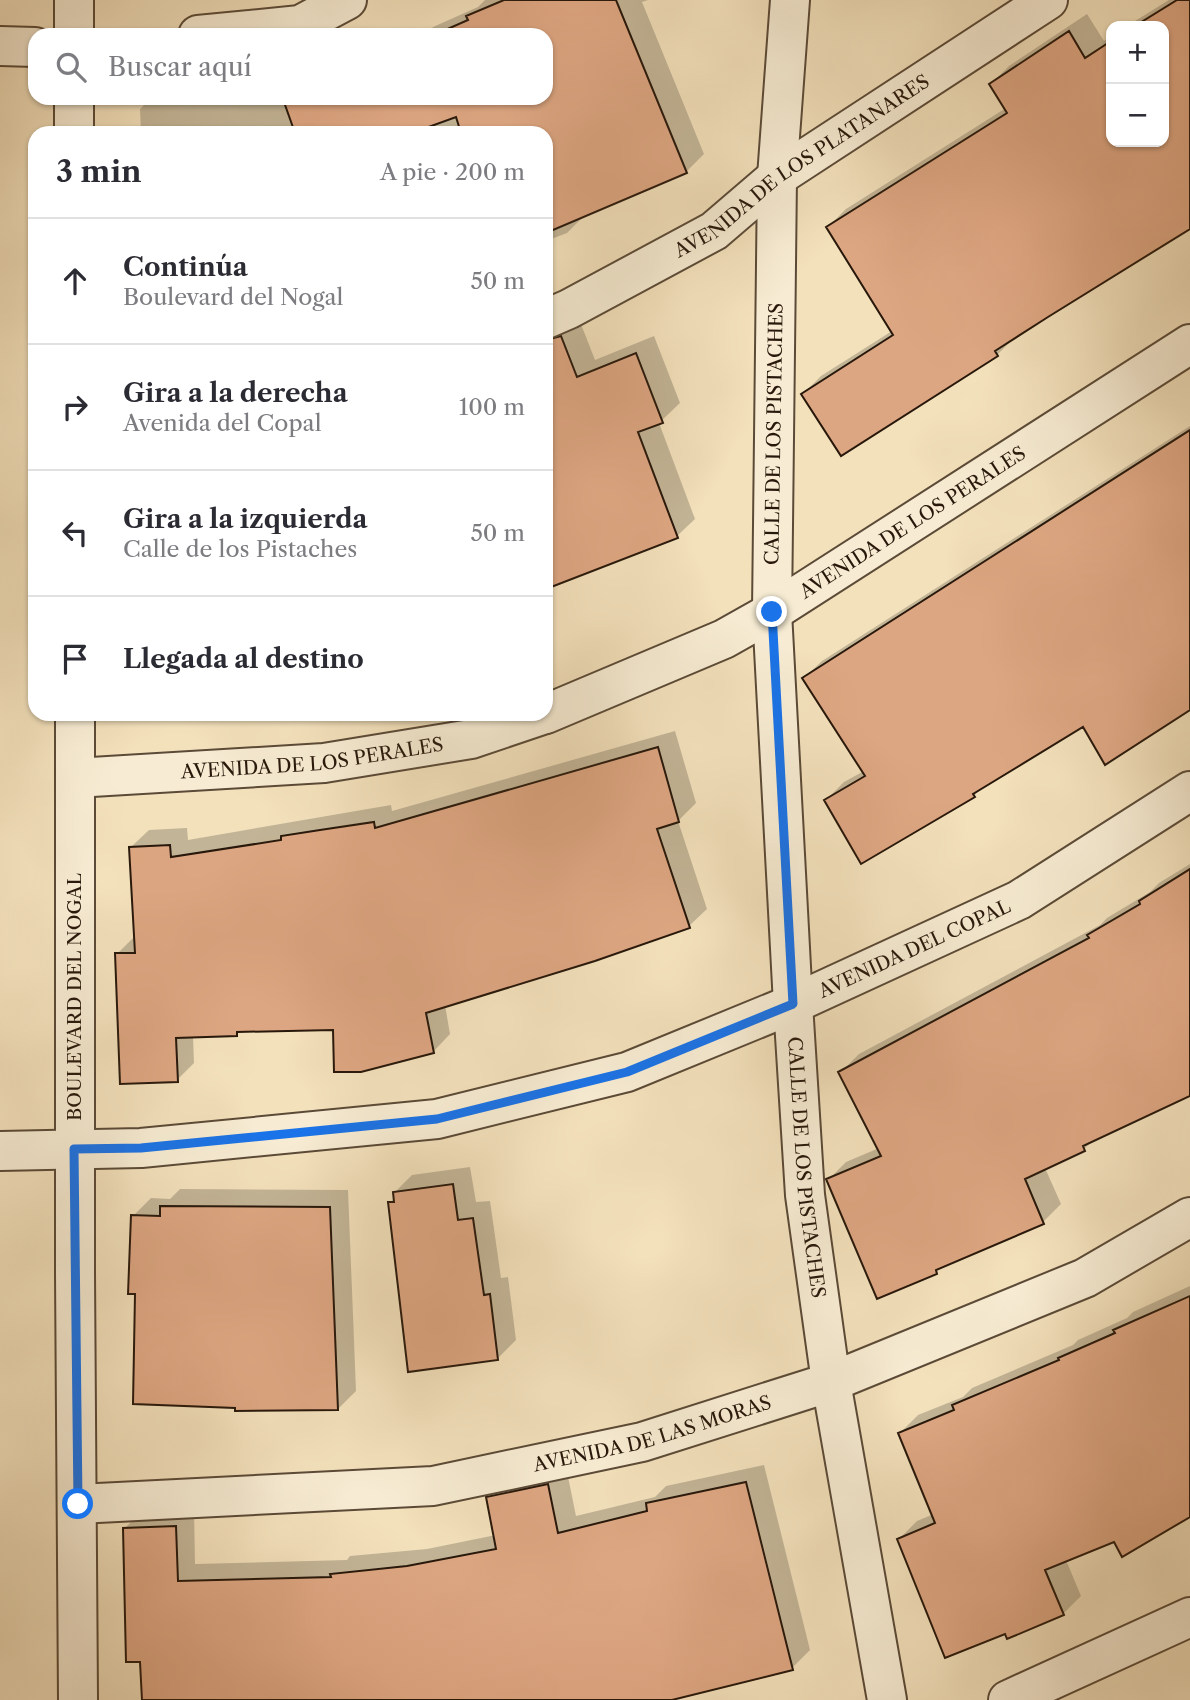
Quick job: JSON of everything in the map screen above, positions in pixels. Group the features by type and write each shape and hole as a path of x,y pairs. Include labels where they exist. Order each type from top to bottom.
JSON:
{"street":[{"path":"74,0 74,28"},
{"path":"269,28 300,25 347,0"},
{"name":"CALLE DE LOS PISTACHES","path":"790,0 777,177 772,612 793,1004 805,1195 831,1382 887,1700"},
{"name":"AVENIDA DE LOS PLATANARES","path":"553,316 714,231 777,177 1048,0"},
{"path":"0,46 28,47"},
{"path":"74,105 74,126"},
{"name":"AVENIDA DE LOS PERALES","path":"553,711 724,639 772,612 1190,344"},
{"name":"BOULEVARD DEL NOGAL","path":"75,721 74,1149 78,1700"},
{"name":"AVENIDA DE LOS PERALES","path":"75,778 324,763 471,739 524,721"},
{"name":"AVENIDA DEL COPAL","path":"0,1151 141,1148 437,1119 627,1072 793,1004 1019,900 1190,791"},
{"name":"AVENIDA DE LAS MORAS","path":"78,1504 433,1486 642,1443 831,1382 1085,1278 1190,1217"},
{"path":"1009,1700 1190,1617"}],"building":[{"path":"504,0 616,0 687,173 553,230 553,126 459,126 456,117 431,126 293,126 285,105 553,105 553,28 450,28 468,20 466,16"},
{"path":"1177,0 1190,0 1190,229 995,351 998,356 841,456 801,394 893,335 826,227 1007,113 989,84 1069,31 1085,58 1106,44 1106,147 1169,147 1169,21 1143,21"},
{"path":"561,336 577,377 636,353 663,423 638,432 678,538 553,586 553,338"},
{"path":"1190,430 1190,710 1105,765 1083,727 973,794 975,797 861,864 824,800 865,776 802,678"},
{"path":"658,747 679,822 657,829 690,928 595,961 426,1013 434,1053 361,1072 334,1072 333,1030 237,1032 237,1036 176,1038 178,1082 120,1084 115,953 135,953 129,847 170,845 171,857 374,822 375,828"},
{"path":"1190,869 1190,1096 1083,1146 1085,1151 1025,1179 1044,1224 936,1270 937,1274 877,1299 826,1179 881,1156 838,1072 1089,938 1087,935 1140,904 1139,901"},
{"path":"453,1184 458,1220 473,1218 484,1295 490,1294 498,1360 408,1372 388,1202 394,1202 393,1192"},
{"path":"160,1206 330,1207 338,1410 235,1411 235,1408 133,1404 135,1294 128,1294 131,1215 160,1216"},
{"path":"1190,1296 1190,1517 1122,1557 1114,1542 1045,1570 1064,1615 1007,1639 1005,1634 945,1658 897,1539 935,1523 898,1433 954,1410 952,1405 1059,1360 1058,1358 1115,1333 1113,1330"},
{"path":"746,1482 793,1670 672,1700 142,1700 140,1662 126,1662 123,1528 176,1526 178,1581 331,1577 330,1574 407,1566 496,1549 486,1497 548,1484 558,1533 647,1511 646,1503"}],"route":[{"path":"78,1504 74,1149 141,1148 437,1119 627,1072 793,1004 772,612"}]}
